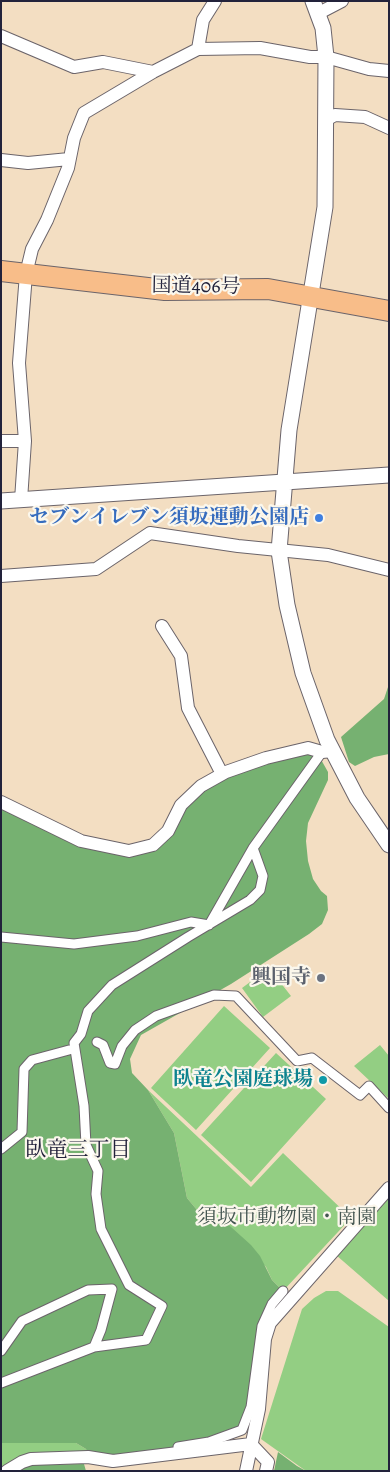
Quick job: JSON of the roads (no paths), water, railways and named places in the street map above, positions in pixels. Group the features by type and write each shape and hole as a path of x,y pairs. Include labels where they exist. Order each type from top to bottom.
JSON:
{"highway":[{"name":"国道406号","path":"1,271 164,290 268,289 389,311"}],"street":[{"path":"198,49 203,20 215,1"},
{"path":"342,1 316,7 326,57 325,207 289,430 278,551 287,605 303,674 327,740 328,752 389,845"},
{"path":"1,36 57,62 74,67 103,62 153,72"},
{"path":"21,500 25,442 19,363 26,274 32,250 57,197 68,168 74,138 84,113 153,72 198,49 243,47 310,57 326,57 369,69 389,71"},
{"path":"326,120 335,115 365,117 389,128"},
{"path":"1,160 28,162 69,159"},
{"path":"1,441 25,442"},
{"path":"1,501 389,475"},
{"path":"1,576 96,569 150,532 278,551 328,554 389,570"},
{"path":"162,626 181,656 188,708 222,774"},
{"path":"1,802 81,841 129,851 153,845 168,831 181,805 201,786 222,774 266,758 308,748 328,752"},
{"path":"209,925 253,848 328,752"},
{"path":"1,1383 94,1347 146,1340 162,1306 129,1285 101,1229 96,1194 98,1171 86,1145 84,1106 73,1049 81,1034 88,1011 112,986 250,900 260,890 263,876 253,848"},
{"path":"1,937 74,944 137,936 191,922 209,925"},
{"path":"97,1042 103,1045 110,1063 115,1064 122,1046 135,1030 156,1016 214,995 236,996 243,1001 297,1061 312,1058 360,1095 369,1086 389,1108"},
{"path":"1,1148 22,1132 24,1069 32,1060 73,1049"},
{"path":"246,1471 259,1409 266,1339 270,1323 389,1188"},
{"path":"1,1351 22,1321 88,1290 112,1289 101,1330 94,1347"},
{"path":"88,1454 123,1455 210,1442 242,1430 251,1407 262,1326 272,1304 283,1291"},
{"path":"7,1471 30,1459 88,1457 113,1461 251,1444"},
{"path":"251,1444 268,1462 266,1471"}],"place":[{"name":"セブンイレブン須坂運動公園店","path":"319,518"},
{"name":"興国寺","path":"321,978"},
{"name":"臥竜公園庭球場","path":"323,1080"}],"district":[{"name":"臥竜三丁目","path":"78,1151"}],"park label":[{"name":"須坂市動物園・南園","path":"287,1218"}]}
